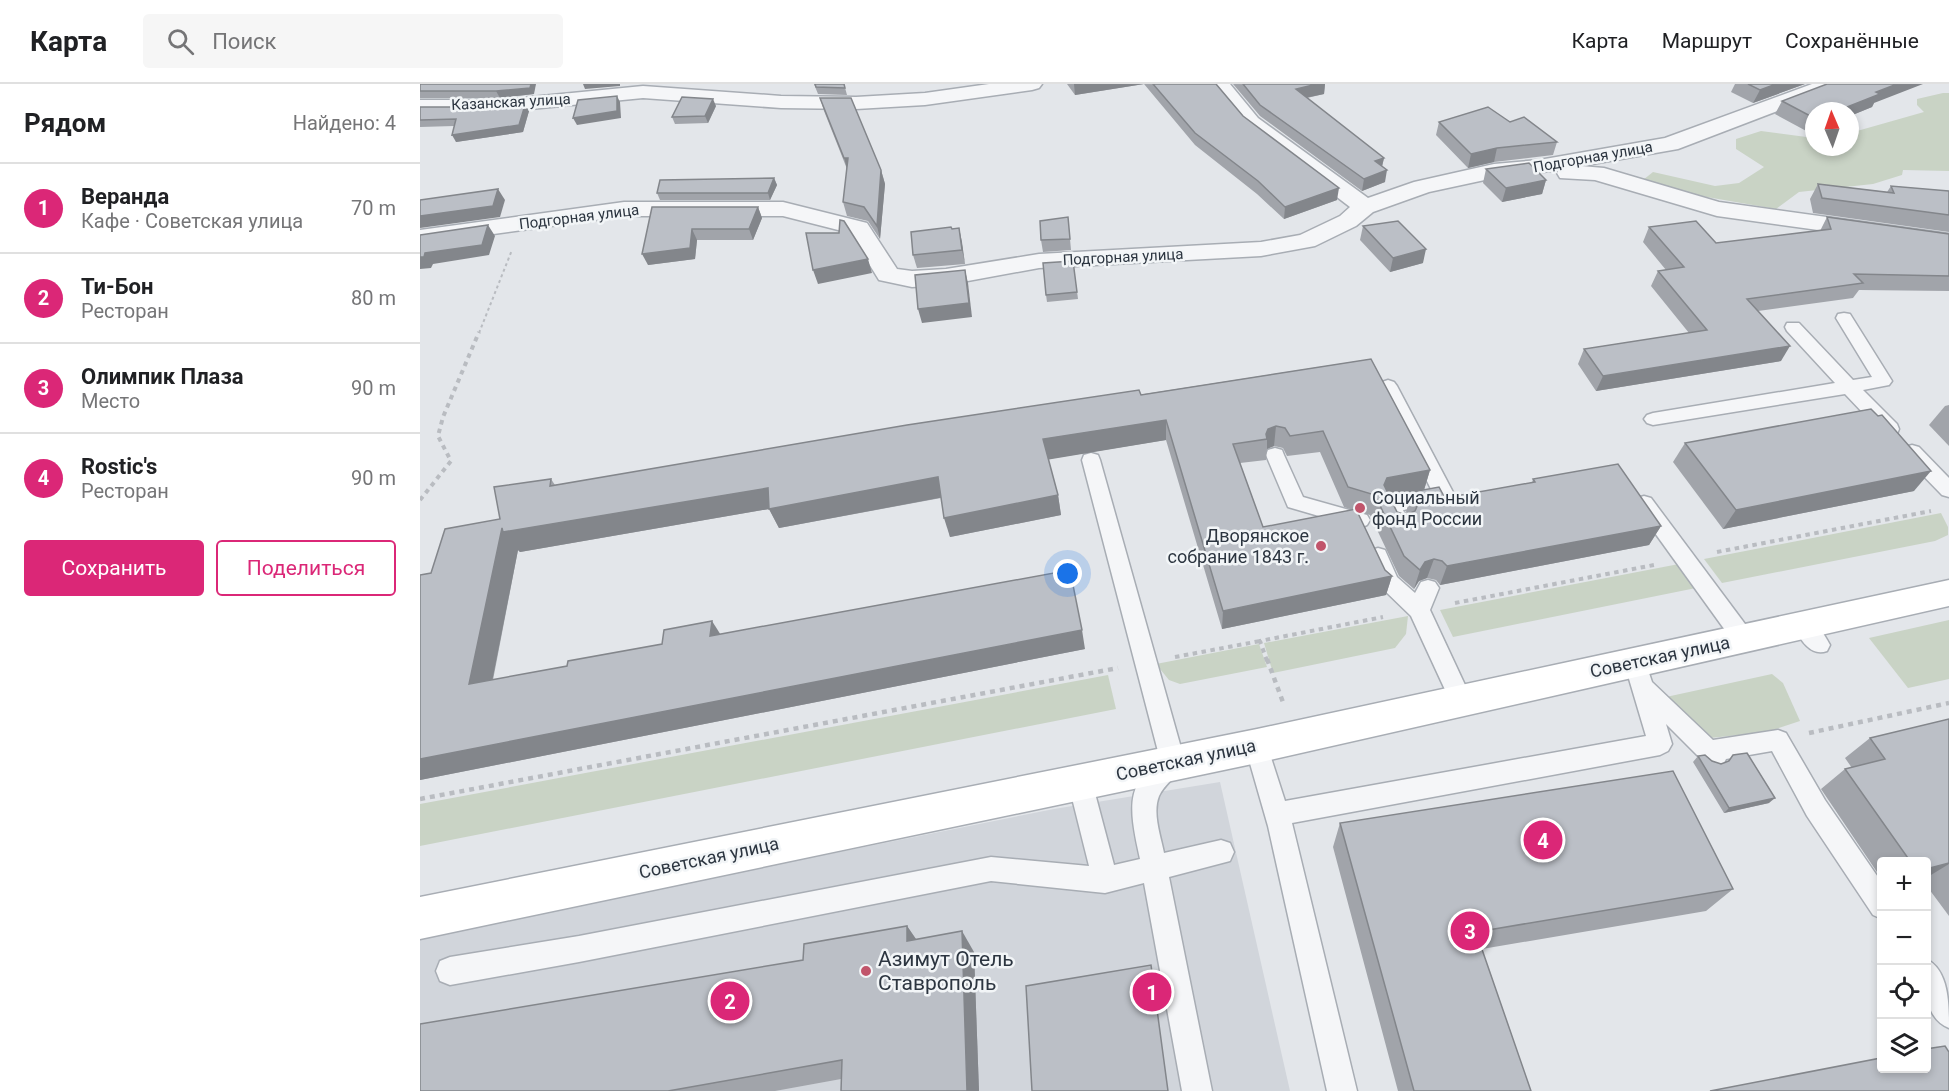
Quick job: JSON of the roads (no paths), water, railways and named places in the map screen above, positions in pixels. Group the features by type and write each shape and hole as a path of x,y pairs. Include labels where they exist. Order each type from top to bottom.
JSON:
{"main road":[{"name":"Советская улица","path":"420,918 1257,746 1461,700 1638,674 1743,638 1812,635 1949,593"}],"street":[{"name":"Казанская улица","path":"420,106 500,106 643,92 781,102 856,103 925,99 1032,84"},
{"path":"1219,84 1251,122 1365,207"},
{"name":"Подгорная улица","path":"420,237 624,209 783,209 859,228 888,275 912,279 946,277 1039,261 1261,249 1306,241 1348,221 1365,207 1422,187 1494,171 1539,167 1670,144 1831,84"},
{"path":"1494,171 1596,173 1717,209 1949,241"}],"lane":[{"path":"1653,419 1883,381 1844,318"},
{"path":"1793,327 1949,490"},
{"path":"1388,386 1444,496 1391,504 1400,525"},
{"path":"1275,455 1295,502 1361,521 1389,582 1419,610 1461,700"},
{"path":"1091,460 1173,762 1147,792 1146,820 1153,869 1197,1091"},
{"path":"1634,489 1743,638"},
{"path":"1419,610 1428,588"},
{"path":"1638,674 1712,754 1778,740 1816,808 1877,900"},
{"path":"1277,814 1660,744 1638,674"},
{"path":"1257,746 1277,814 1342,1091"},
{"path":"1080,782 1105,880"},
{"path":"450,971 991,869 1105,880 1221,852"},
{"path":"1931,981 1949,1014"}],"place":[{"name":"Социальный фонд России","path":"1360,508"},
{"name":"Дворянское собрание 1843 г.","path":"1321,546"},
{"name":"Rostic's","path":"1543,840"},
{"name":"Олимпик Плаза","path":"1470,931"},
{"name":"Азимут Отель Ставрополь","path":"866,971"},
{"name":"Веранда","path":"1152,992"},
{"name":"Ти-Бон","path":"730,1001"}]}
